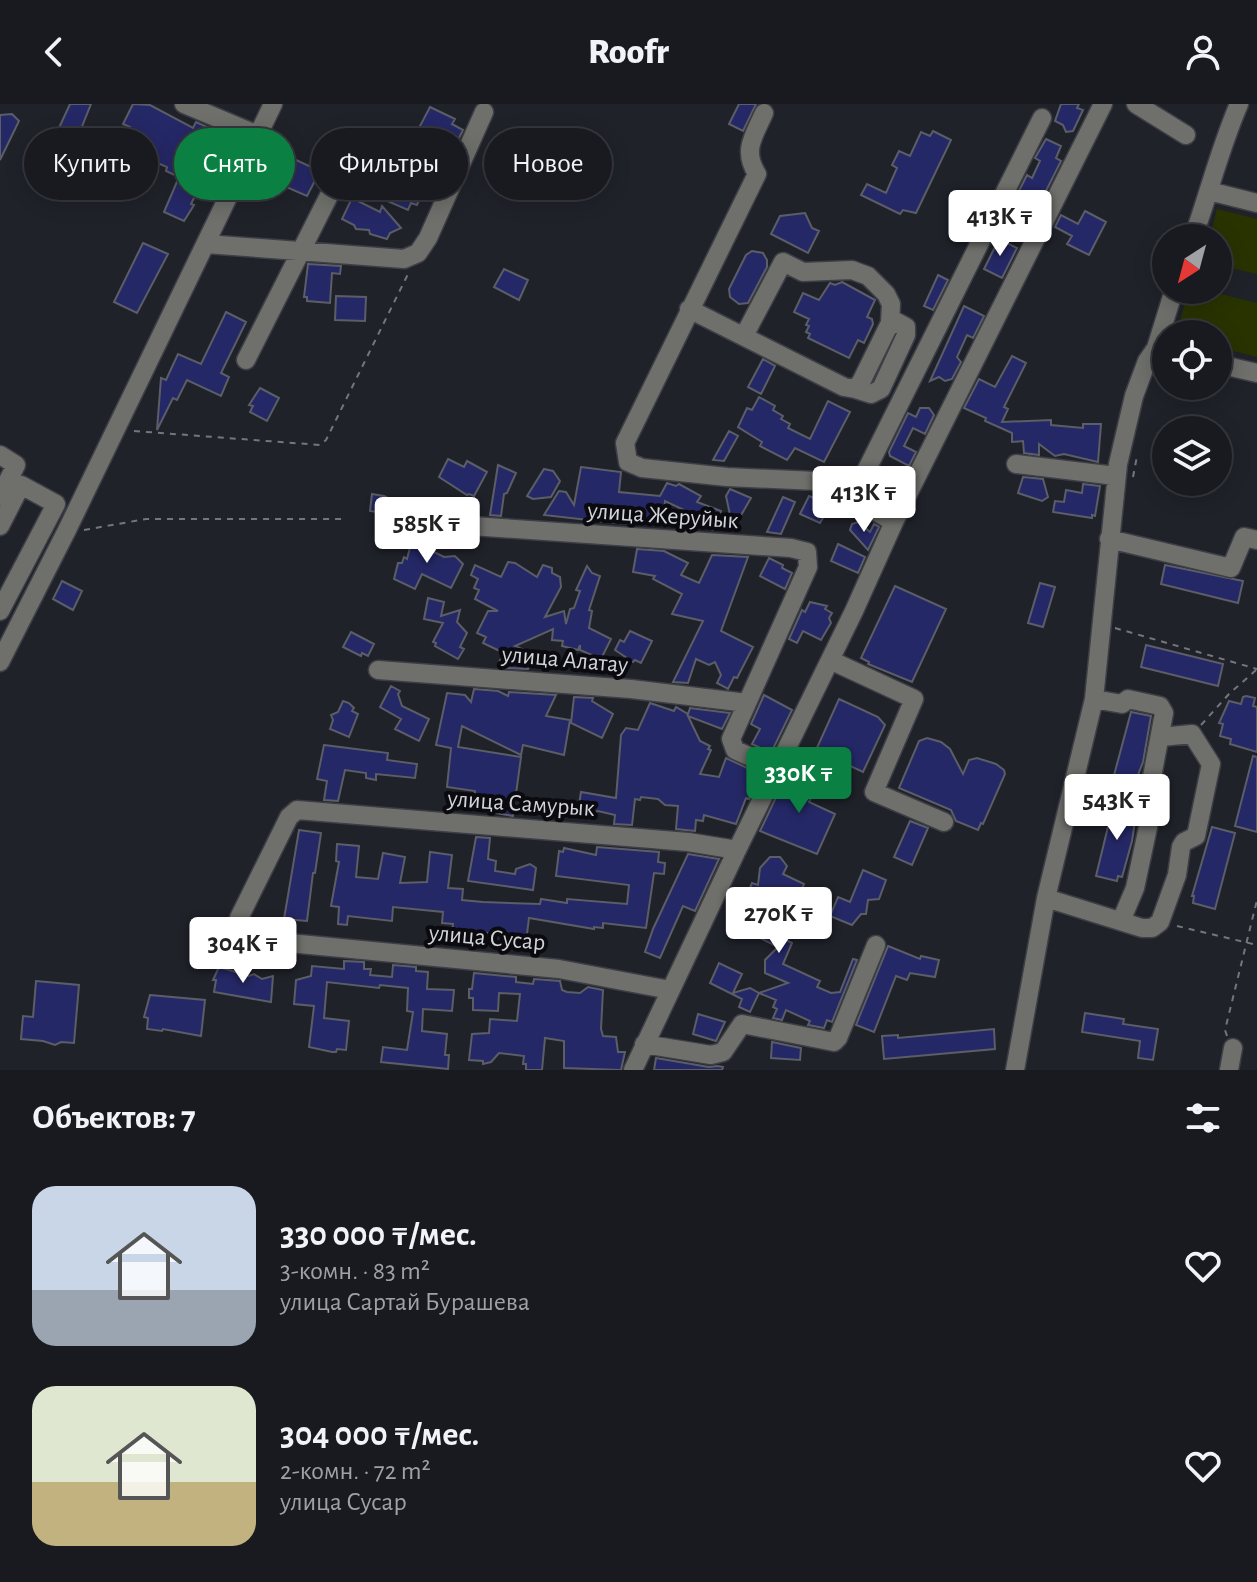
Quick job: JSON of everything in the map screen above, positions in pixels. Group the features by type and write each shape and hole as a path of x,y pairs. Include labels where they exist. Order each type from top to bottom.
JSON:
{"street":[{"path":"184,104 241,128"},
{"path":"261,128 273,104"},
{"path":"633,1070 894,522 1103,104"},
{"path":"1136,104 1186,135"},
{"path":"1198,224 1220,149 1239,104"},
{"path":"206,244 404,259 418,253 484,112"},
{"path":"764,113 750,147 749,161 757,174 625,443 628,462 642,468 727,477 860,483"},
{"path":"894,522 862,501 860,483 1042,118"},
{"path":"1209,191 1257,203"},
{"path":"0,662 227,200"},
{"path":"246,360 327,200"},
{"path":"689,309 844,387 855,389 887,329 892,315 891,304 878,284 868,276 852,270 803,272 783,262 744,336"},
{"path":"1015,1070 1046,898 1094,699 1109,539 1124,480 1134,396 1147,361 1152,357"},
{"path":"1232,367 1257,373"},
{"path":"0,455 16,465 0,496"},
{"path":"1016,464 1124,480"},
{"path":"0,526 21,485 56,504 0,608 21,619"},
{"name":"улица Жеруйык","path":"399,521 791,548 807,552 808,567 731,742 735,750 778,769"},
{"path":"1109,539 1231,568 1244,537 1257,540"},
{"path":"830,660 914,699 874,792 944,822"},
{"name":"улица Алатау","path":"378,670 575,684 747,703"},
{"path":"1094,699 1122,704 1128,699 1160,706 1165,720 1149,793 1147,835 1135,888 1121,921"},
{"path":"1046,898 1142,928 1152,928 1160,922 1177,875 1181,847 1196,836 1211,764 1192,734 1161,737"},
{"name":"улица Самурык","path":"302,811 688,842 737,850"},
{"name":"улица Сусар","path":"302,811 294,812 289,817 239,918 240,927 258,940 559,969 670,990"},
{"path":"1147,835 1181,847"},
{"path":"644,1044 711,1055 723,1052 742,1024 834,1042 876,945"},
{"path":"1229,1070 1233,1048"}],"path":[{"path":"115,430 320,445 333,427 418,253"},
{"path":"1124,480 1137,454"},
{"path":"67,530 93,530 146,519 343,519"},
{"path":"1114,628 1257,670"},
{"path":"1192,734 1229,694 1257,670"},
{"path":"1233,1048 1225,1030 1257,900"},
{"path":"1160,922 1257,945"}],"green space":[{"path":"1217,209 1257,219 1257,274 1232,268 1232,224 1213,224"},
{"path":"1232,297 1257,303 1257,357 1232,351 1232,320 1180,320 1184,304 1232,304"}],"building":[{"path":"70,104 91,104 81,128 59,128"},
{"path":"133,104 150,105 193,128 174,128 174,175 158,163 158,128 129,128 123,124"},
{"path":"739,104 756,104 743,131 729,124"},
{"path":"1061,104 1079,104 1077,108 1083,110 1073,131 1066,132 1063,125 1055,121"},
{"path":"430,107 455,119 452,124 459,128 419,128"},
{"path":"12,114 19,121 0,160 0,115"},
{"path":"196,122 207,128 193,128"},
{"path":"933,131 951,140 916,213 903,210 900,214 861,195 867,184 886,193 897,168 892,165 899,151 910,156 921,132 930,136"},
{"path":"1046,139 1061,146 1056,158 1061,161 1031,221 1023,217 1019,224 1006,217 1027,175 1032,178 1040,161 1035,158"},
{"path":"295,162 311,167 311,188 307,196 295,191"},
{"path":"174,189 174,200 193,200 191,204 194,205 184,221 164,212"},
{"path":"351,200 356,200 380,212 382,206 401,228 390,233 387,239 370,234 369,230 356,229 342,219"},
{"path":"385,200 419,200 417,205 411,203 408,210"},
{"path":"1085,211 1106,222 1089,255 1067,244 1072,236 1055,227 1061,215 1078,224"},
{"path":"805,213 812,228 819,231 808,253 771,234 780,216"},
{"path":"999,239 1017,248 1002,278 984,269"},
{"path":"143,243 168,254 137,313 114,302"},
{"path":"752,251 763,253 767,267 748,303 739,304 730,297 729,289 746,255"},
{"path":"308,264 341,266 340,274 332,273 330,303 307,301 304,297"},
{"path":"504,269 528,280 519,300 494,287"},
{"path":"938,275 948,280 933,310 924,306"},
{"path":"842,282 875,300 867,317 872,319 873,324 864,343 858,340 849,358 808,338 810,334 806,332 809,326 806,325 809,319 794,312 803,293 819,300 830,283 835,285"},
{"path":"336,296 366,297 365,321 335,320"},
{"path":"964,306 984,316 973,338 967,335 957,357 961,362 952,379 945,381 939,377 930,381"},
{"path":"226,312 246,322 221,373 229,377 221,396 187,380 177,400 173,398 157,430 161,378 166,380 178,354 201,364"},
{"path":"1012,356 1026,363 1004,407 1008,409 1002,422 1051,420 1051,425 1083,428 1083,424 1101,424 1098,462 1064,454 1055,456 1039,444 1039,455 1024,453 1023,441 1012,442 1012,433 964,408 979,379 995,387"},
{"path":"763,359 775,366 761,394 748,387"},
{"path":"260,388 279,398 267,421 250,412 253,406 249,405"},
{"path":"759,397 775,406 773,410 790,424 788,428 810,439 828,401 850,412 824,462 795,448 787,460 760,446 762,442 738,427 747,408 752,410"},
{"path":"920,408 929,408 934,415 925,434 913,428 904,446 916,452 909,466 890,456 889,452 908,413 916,417"},
{"path":"729,431 738,436 724,461 713,460"},
{"path":"448,459 464,467 467,461 487,472 474,496 467,495 439,477"},
{"path":"498,465 516,473 504,494 501,516 490,515"},
{"path":"581,467 621,472 619,492 660,496 667,483 679,484 701,496 697,502 721,511 713,530 701,525 703,519 665,501 664,523 630,519 630,524 544,515 559,491 566,492 574,505"},
{"path":"544,469 553,471 560,481 551,497 533,499 527,496"},
{"path":"1023,477 1043,479 1048,497 1042,501 1018,493"},
{"path":"1083,484 1100,486 1095,516 1053,512 1055,501 1064,502 1066,490 1082,493"},
{"path":"730,489 751,498 733,529 726,496"},
{"path":"372,494 395,502 396,510 389,514 370,511"},
{"path":"816,495 832,502 820,523 800,514 809,496 814,498"},
{"path":"783,497 795,502 781,534 767,532"},
{"path":"858,522 870,532 874,524 879,527 868,550 850,530 852,524"},
{"path":"420,534 432,541 430,550 444,557 455,556 463,564 451,588 422,574 415,589 394,579 398,563 402,563 404,557 407,559 413,536"},
{"path":"838,544 865,557 858,573 831,561"},
{"path":"637,549 664,551 688,563 681,575 699,583 712,555 748,557 721,631 753,647 728,689 717,683 721,675 715,662 709,665 696,659 688,683 673,682 703,621 672,614 682,594 653,579 655,576 633,572"},
{"path":"769,558 792,573 785,589 760,576"},
{"path":"508,562 537,577 543,565 552,568 552,573 560,577 561,587 545,617 564,611 566,624 587,566 592,573 600,576 589,610 592,611 589,628 611,639 601,659 580,650 580,645 578,650 562,646 563,641 552,640 553,629 515,646 535,655 528,669 506,668 498,664 504,653 483,643 486,637 477,633 488,611 498,611 475,599 479,590 474,588 478,579 471,575 475,565 501,577"},
{"path":"1165,565 1243,581 1238,603 1161,584"},
{"path":"62,581 82,591 73,610 53,599"},
{"path":"1040,583 1055,587 1043,627 1028,623"},
{"path":"895,586 946,609 912,682 868,664 861,658"},
{"path":"428,598 444,602 441,616 460,610 457,622 467,633 458,659 433,642 443,623 424,619"},
{"path":"810,602 827,606 825,609 832,613 829,618 831,623 821,640 803,631 797,643 789,639 802,610 805,612"},
{"path":"630,631 652,641 641,663 633,662 615,650"},
{"path":"351,632 374,644 368,656 343,647"},
{"path":"1146,645 1223,664 1218,686 1141,667"},
{"path":"391,686 400,691 402,706 429,719 419,741 395,729 401,719 380,707"},
{"path":"474,689 498,691 508,696 509,692 556,695 546,716 570,720 564,755 523,745 521,755 462,726 458,747 521,757 513,816 473,809 475,791 447,787 451,748 436,745 447,693 465,695 471,702"},
{"path":"764,695 792,710 771,753 752,744 760,729 751,724"},
{"path":"1246,696 1255,698 1253,706 1257,707 1257,752 1230,744 1231,739 1220,736 1223,724 1219,723 1229,701 1241,704"},
{"path":"574,697 593,698 592,701 613,714 602,738 571,723"},
{"path":"839,699 878,717 885,725 863,772 816,750"},
{"path":"343,701 349,703 354,708 352,711 358,714 349,737 330,729 331,715 338,712"},
{"path":"650,703 674,711 676,707 688,714 690,708 730,713 722,729 688,716 700,741 710,746 708,749 711,750 700,774 719,777 726,758 760,774 736,824 704,815 703,821 696,820 695,831 676,829 678,806 641,797 640,800 635,799 632,825 614,824 615,815 598,811 583,816 578,811 581,792 616,798 621,735 626,728 638,730"},
{"path":"1131,712 1151,716 1143,762 1134,785 1113,779"},
{"path":"927,738 941,742 950,749 963,774 969,760 977,758 1004,770 1005,774 978,830 956,821 951,810 899,788 919,741"},
{"path":"324,745 388,753 387,760 417,764 415,778 376,774 376,780 366,778 366,773 345,770 338,801 324,800 327,781 317,779"},
{"path":"1253,756 1257,757 1257,832 1235,826"},
{"path":"805,766 822,775 809,802 835,814 817,854 760,831 780,789 791,795"},
{"path":"1114,802 1137,808 1132,841 1122,877 1118,876 1117,881 1096,876"},
{"path":"910,821 928,828 912,865 894,857"},
{"path":"1212,827 1235,833 1215,909 1193,903 1192,896"},
{"path":"299,830 321,833 307,921 284,919"},
{"path":"476,837 490,838 488,859 496,861 495,871 515,874 516,869 530,864 536,868 533,890 468,881"},
{"path":"337,844 359,846 356,877 378,879 383,853 405,857 400,883 427,882 430,852 452,855 448,888 463,889 462,900 483,902 540,904 541,899 567,903 567,899 627,904 629,885 556,876 559,851 563,852 564,848 596,855 597,847 659,852 658,862 665,863 664,874 654,873 646,928 603,923 603,928 594,929 529,918 525,950 508,945 508,934 472,932 472,936 452,933 453,924 442,923 443,912 393,907 392,921 348,916 347,925 338,924 339,907 331,906 339,862 336,861"},
{"path":"688,854 719,859 695,911 683,906 660,958 645,952"},
{"path":"770,857 780,857 787,866 783,874 804,884 797,900 778,892 767,916 764,929 792,943 783,964 820,981 817,987 831,993 840,992 853,959 857,960 832,1022 827,1020 824,1028 808,1025 810,1021 786,1010 782,1020 773,1018 777,1009 773,1007 776,1000 759,993 788,983 765,973 765,960 778,947 734,925 735,914 741,909 752,883 758,885 760,868"},
{"path":"863,870 886,880 879,899 868,900 866,914 861,914 852,925 830,916 838,897 850,902"},
{"path":"888,946 920,959 921,956 939,960 935,977 910,973 907,980 896,976 874,1032 856,1025"},
{"path":"344,961 364,962 364,969 371,969 370,975 392,977 393,965 416,967 416,971 428,972 427,989 454,990 452,1011 423,1009 422,1031 447,1034 445,1055 449,1055 448,1069 381,1062 383,1047 407,1050 413,1012 407,1011 408,988 327,982 324,1018 349,1021 346,1050 332,1052 309,1047 314,1006 294,1004 296,980 311,976 312,966 344,969"},
{"path":"719,963 742,974 733,993 750,988 759,993 750,1012 739,1007 742,999 710,983"},
{"path":"219,967 249,976 254,974 262,979 273,976 271,1002 214,992 216,980 213,980"},
{"path":"474,973 516,977 516,982 533,984 534,979 560,981 562,990 567,992 580,993 588,987 603,990 601,1029 603,1036 616,1037 618,1052 625,1052 621,1070 564,1068 564,1041 545,1038 542,1070 526,1070 524,1056 499,1053 491,1062 483,1064 483,1061 469,1060 472,1034 489,1033 490,1019 517,1021 520,994 499,993 498,1011 473,1010 469,989 472,989"},
{"path":"36,981 79,985 74,1043 55,1045 21,1039 23,1016 33,1017"},
{"path":"150,995 205,1000 201,1036 147,1029 148,1018 144,1017"},
{"path":"1085,1013 1124,1019 1123,1024 1158,1029 1153,1060 1138,1058 1140,1041 1082,1032"},
{"path":"698,1014 725,1022 716,1041 693,1034"},
{"path":"994,1029 995,1049 884,1059 882,1036 898,1035 898,1038"},
{"path":"772,1042 801,1048 800,1060 771,1058"},
{"path":"656,1058 723,1067 722,1070 654,1070"}]}
